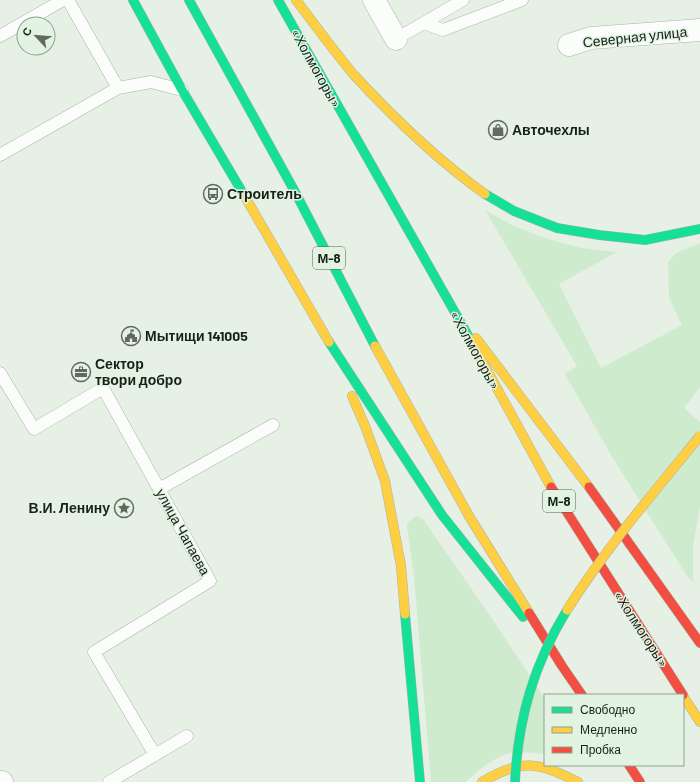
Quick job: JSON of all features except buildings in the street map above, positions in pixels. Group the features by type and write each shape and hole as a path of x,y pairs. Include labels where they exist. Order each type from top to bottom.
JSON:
{"main road":[{"path":"133,0 182,90 272,241 326,337 442,515 562,666"},
{"name":"М-8","path":"190,0 294,190 379,354 468,516 562,666 581,694"},
{"name":"«Холмогоры»","path":"278,0 448,300 548,484 682,694"},
{"path":"296,0 354,74 407,129 457,174 487,196 514,211 557,228 599,235 645,240 700,229"},
{"path":"448,300 585,481 700,643"},
{"path":"326,337 365,426 385,481 401,566 420,782"},
{"path":"515,782 516,755 523,713 536,672 554,633 582,587 622,532 700,436"},
{"name":"«Холмогоры»","path":"684,697 700,722"},
{"path":"482,782 496,772 523,764 545,768 578,782"},
{"path":"630,766 640,782"}],"street":[{"path":"374,0 396,39"},
{"name":"Северная улица","path":"570,45 591,38 700,30"}],"lane":[{"path":"0,36 63,0"},
{"path":"68,0 118,88"},
{"path":"396,39 463,0"},
{"path":"424,23 443,30 522,0"},
{"path":"0,155 118,88 151,82 182,90"},
{"name":"улица Чапаева","path":"0,373 34,429 102,388 210,581 94,652 155,755"},
{"path":"159,489 273,425"},
{"path":"109,782 187,736"}],"green space":[{"path":"485,210 508,223 557,242 583,248 617,252 559,284 601,368 682,325 669,298 668,262 676,253 700,243 700,387 684,408 700,422 700,506 693,546 693,582 687,576 611,455 565,374 577,366"},
{"path":"416,516 423,519 493,620 544,697 544,754 515,752 487,764 466,782 431,782 414,577 407,526 408,522"}],"traffic: fast":[{"path":"133,0 182,90 244,195"},
{"path":"189,0 294,190 375,346"},
{"path":"278,0 470,339"},
{"path":"485,194 514,211 557,228 599,235 645,240 700,229"},
{"path":"329,342 442,515 523,617"},
{"path":"515,782 520,736 530,692 545,651 567,610"},
{"path":"405,614 420,782"}],"traffic: slow":[{"path":"296,0 354,75 385,107 433,153 485,194"},
{"path":"244,195 329,342"},
{"path":"476,338 589,487"},
{"path":"470,339 551,487"},
{"path":"375,346 469,516 529,613"},
{"path":"352,396 365,426 385,481 401,566 405,614"},
{"path":"567,610 614,542 700,436"},
{"path":"684,698 700,722"},
{"path":"482,782 496,774 519,766 541,767 552,770 578,782"}],"traffic: jam":[{"path":"551,487 682,694"},
{"path":"589,487 700,643"},
{"path":"529,613 581,694"},
{"path":"630,766 640,782"}],"place":[{"name":"Авточехлы","path":"498,130"},
{"name":"Строитель","path":"213,194"},
{"name":"Мытищи 141005","path":"131,336"},
{"name":"Сектор твори добро","path":"81,372"},
{"name":"В.И. Ленину","path":"124,508"}]}
